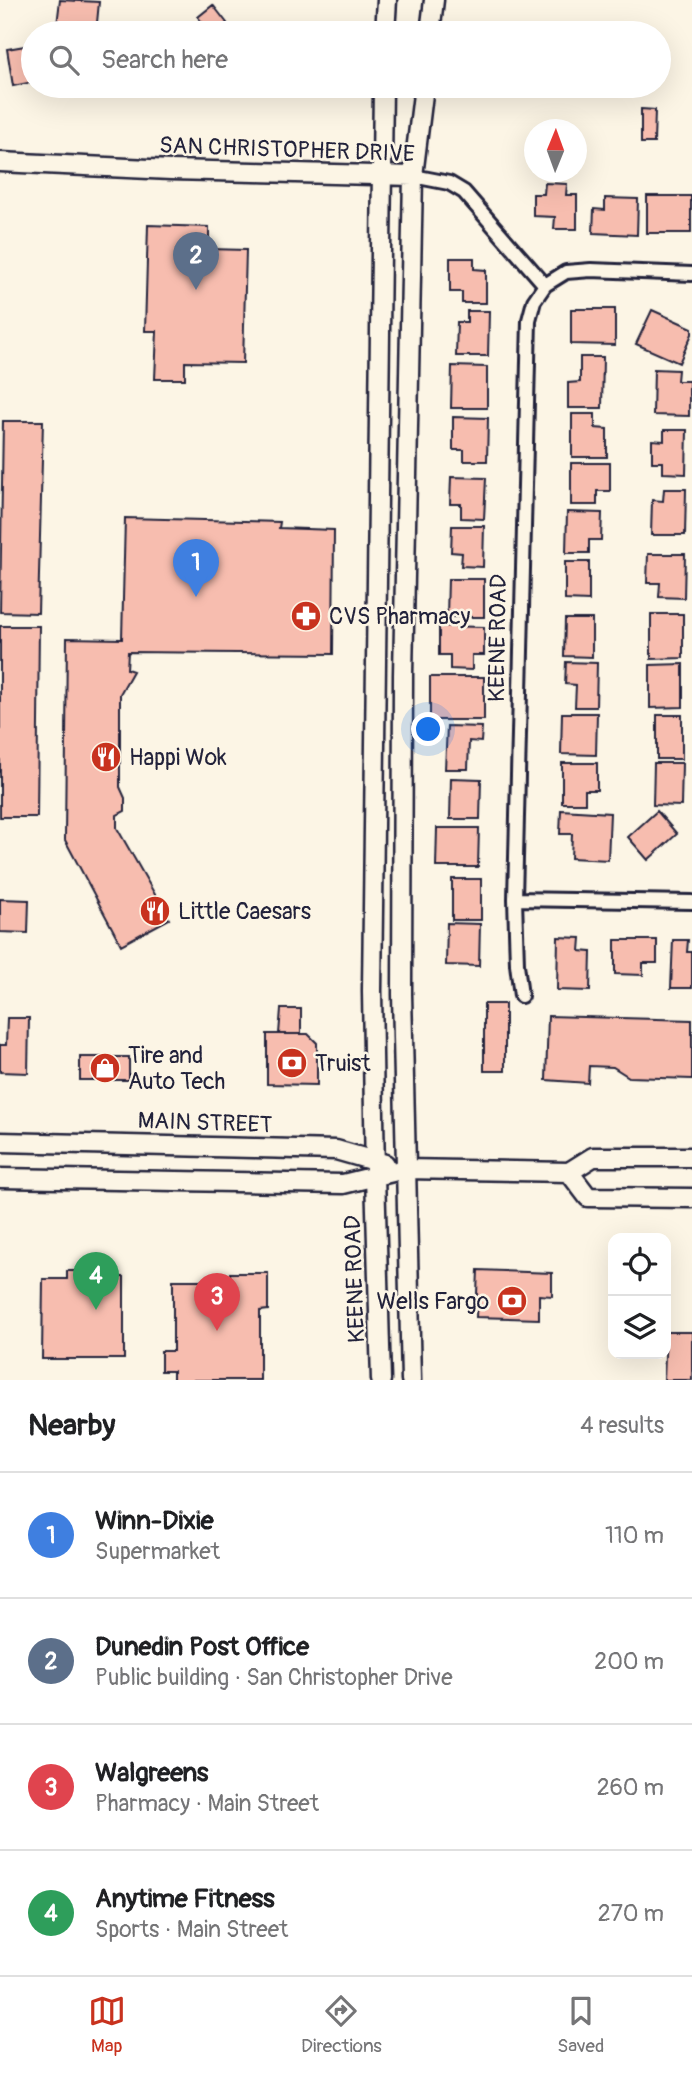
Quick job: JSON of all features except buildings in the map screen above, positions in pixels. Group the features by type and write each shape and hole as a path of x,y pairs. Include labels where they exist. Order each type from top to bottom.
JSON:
{"main road":[{"path":"386,21 387,0"},
{"path":"431,21 434,0"},
{"name":"KEENE ROAD","path":"382,1380 372,991 383,98"},
{"path":"411,1380 401,994 403,689 413,176 423,98"},
{"name":"SAN CHRISTOPHER DRIVE","path":"0,162 413,176"},
{"name":"MAIN STREET","path":"0,1142 336,1150 375,1169 405,1170 569,1171 593,1157 692,1157"},
{"name":"MAIN STREET","path":"0,1178 343,1184 375,1169"},
{"path":"569,1171 588,1197 692,1198"}],"street":[{"name":"SAN CHRISTOPHER DRIVE","path":"413,176 449,183 464,192 545,285"},
{"path":"545,285 566,272 591,270 692,274"},
{"name":"KEENE ROAD","path":"521,996 515,899 529,320 534,301 545,285"},
{"path":"515,899 692,902"}],"place":[{"name":"Dunedin Post Office","path":"196,290"},
{"name":"Winn-Dixie","path":"196,597"},
{"name":"CVS Pharmacy","path":"306,616"},
{"name":"Happi Wok","path":"106,757"},
{"name":"Little Caesars","path":"155,911"},
{"name":"Truist","path":"292,1063"},
{"name":"Tire and Auto Tech","path":"105,1068"},
{"name":"Wells Fargo","path":"512,1301"},
{"name":"Anytime Fitness","path":"96,1310"},
{"name":"Walgreens","path":"217,1331"}]}
